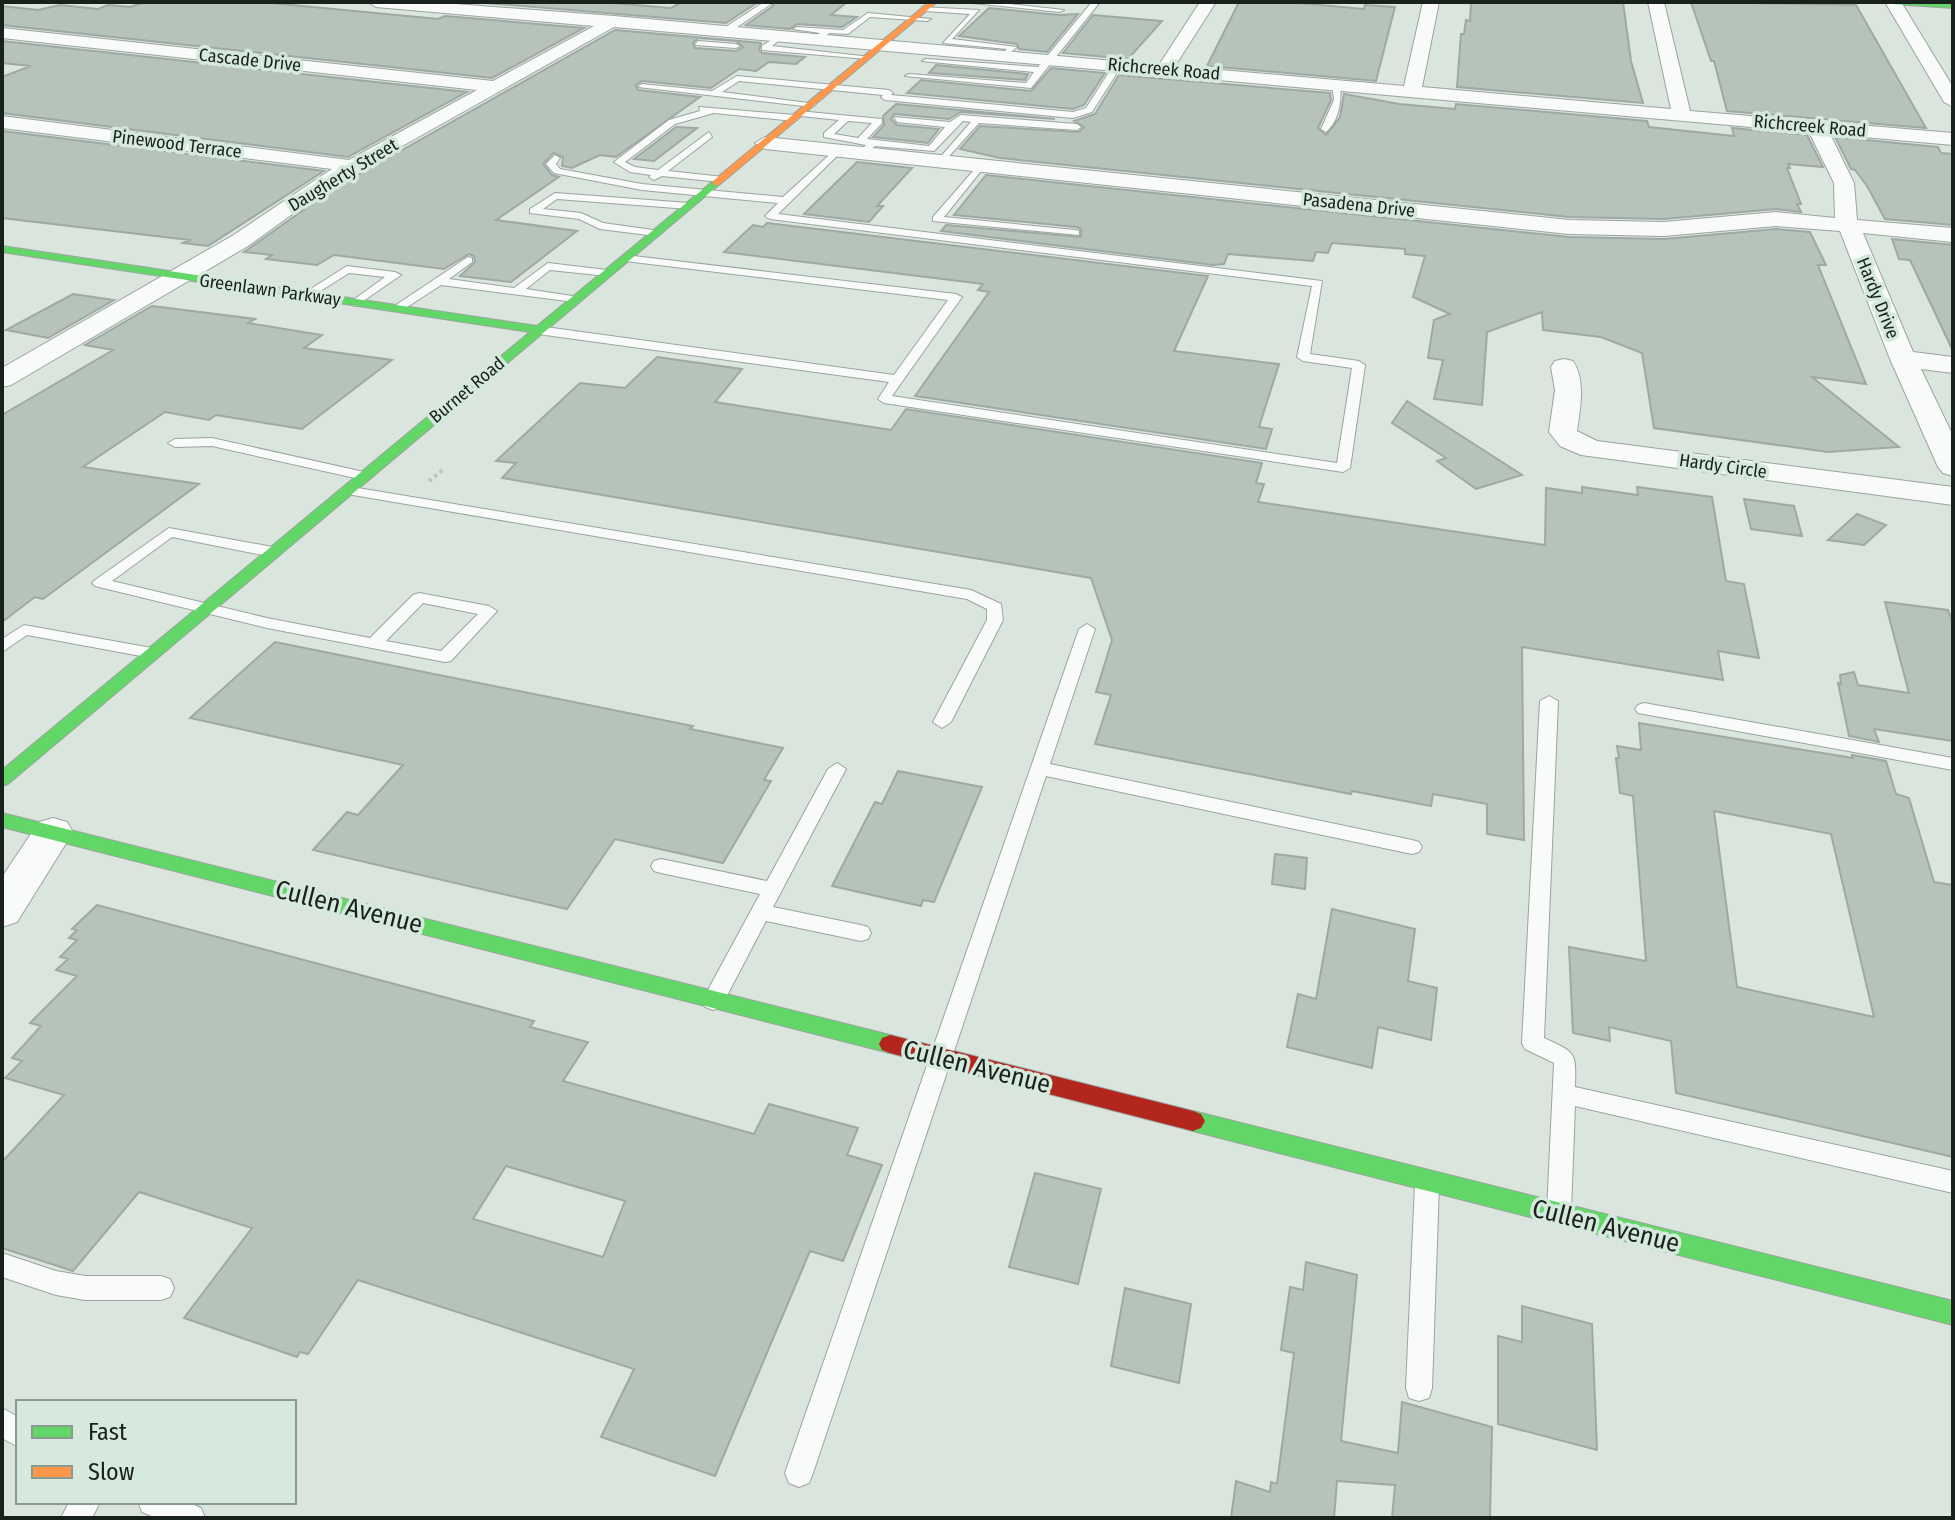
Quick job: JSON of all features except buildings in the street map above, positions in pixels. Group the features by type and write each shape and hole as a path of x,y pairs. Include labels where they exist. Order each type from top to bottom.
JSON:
{"street":[{"name":"Richcreek Road","path":"376,2 432,4 728,39 779,37 817,40 874,51 964,47 1044,65 1118,65 1953,139"},
{"name":"Daugherty Street","path":"2,379 240,241 324,182 648,2"},
{"path":"1165,69 1208,2"},
{"path":"1412,91 1431,2"},
{"path":"1656,2 1682,115"},
{"path":"1893,2 1953,6"},
{"path":"1893,2 1953,102"},
{"name":"Burnet Road","path":"2,780 918,16"},
{"name":"Cascade Drive","path":"2,33 498,87"},
{"path":"1927,60 1953,62"},
{"name":"Pinewood Terrace","path":"2,122 352,166"},
{"name":"Hardy Drive","path":"1816,126 1844,183 1844,212 1848,224 1903,359 1953,467"},
{"name":"Pasadena Drive","path":"765,143 837,151 865,146 941,162 1569,227 1664,229 1776,219 1953,235"},
{"name":"Greenlawn Parkway","path":"2,249 538,330"},
{"path":"1903,359 1953,365"},
{"name":"Hardy Circle","path":"1564,367 1568,390 1563,432 1570,440 1591,449 1953,496"},
{"name":"Cullen Avenue","path":"2,820 1953,1313"},
{"path":"2,911 53,832"}],"lane":[{"path":"967,2 1060,10"},
{"path":"909,76 1028,86 1096,2"},
{"path":"698,43 728,39 767,4"},
{"path":"875,7 966,22"},
{"path":"797,29 817,40 845,32 868,15 976,12 946,41 964,47"},
{"path":"954,34 935,48 885,97 1073,115 1089,110 1118,65"},
{"path":"935,48 1044,65"},
{"path":"714,94 737,78 889,93"},
{"path":"1326,129 1338,100 1336,84"},
{"path":"642,87 714,94 802,112 879,121 865,146"},
{"path":"686,107 802,112"},
{"path":"705,193 659,173 633,170 619,162 672,122 714,110"},
{"path":"861,119 871,110"},
{"path":"846,118 827,135 865,146 931,149 961,118 1077,127"},
{"path":"897,119 952,125"},
{"path":"941,162 977,120"},
{"path":"642,187 709,135"},
{"path":"625,258 956,297 884,399 1343,468 1359,365 1303,357 1318,283 770,216 837,151"},
{"path":"555,158 551,164 557,171 642,187 788,201"},
{"path":"980,166 937,219 1075,233"},
{"path":"656,233 600,226 581,216 534,211 555,196 705,193"},
{"path":"397,309 468,260"},
{"path":"517,291 548,266 607,273"},
{"path":"307,295 347,269 395,275 356,303"},
{"path":"439,281 575,299"},
{"path":"538,330 897,379"},
{"path":"175,443 212,442 364,476"},
{"path":"346,490 971,595 995,607 995,620 942,722"},
{"path":"273,552 169,532 100,583 205,608 374,643 445,657 489,611 419,598 374,643"},
{"path":"799,1473 1087,629"},
{"path":"2,647 24,630 152,653"},
{"path":"1549,701 1533,1043 1565,1058 1559,1214"},
{"path":"1644,709 1953,764"},
{"path":"1039,768 1412,847"},
{"path":"713,1001 837,769"},
{"path":"661,866 773,890"},
{"path":"761,912 861,933"},
{"path":"1564,1094 1953,1182"},
{"path":"1419,1388 1427,1181"},
{"path":"2,1265 56,1283 85,1288 161,1288"},
{"path":"157,1504 191,1518"}],"path":[{"path":"427,483 444,469"}],"traffic: fast":[{"path":"1893,2 1953,6"},
{"path":"2,780 716,183"},
{"path":"2,249 538,330"},
{"path":"2,820 890,1044"},
{"path":"1193,1121 1953,1313"}],"traffic: slow":[{"path":"716,183 933,2"}],"traffic: jam":[{"path":"890,1044 1193,1121"}]}
